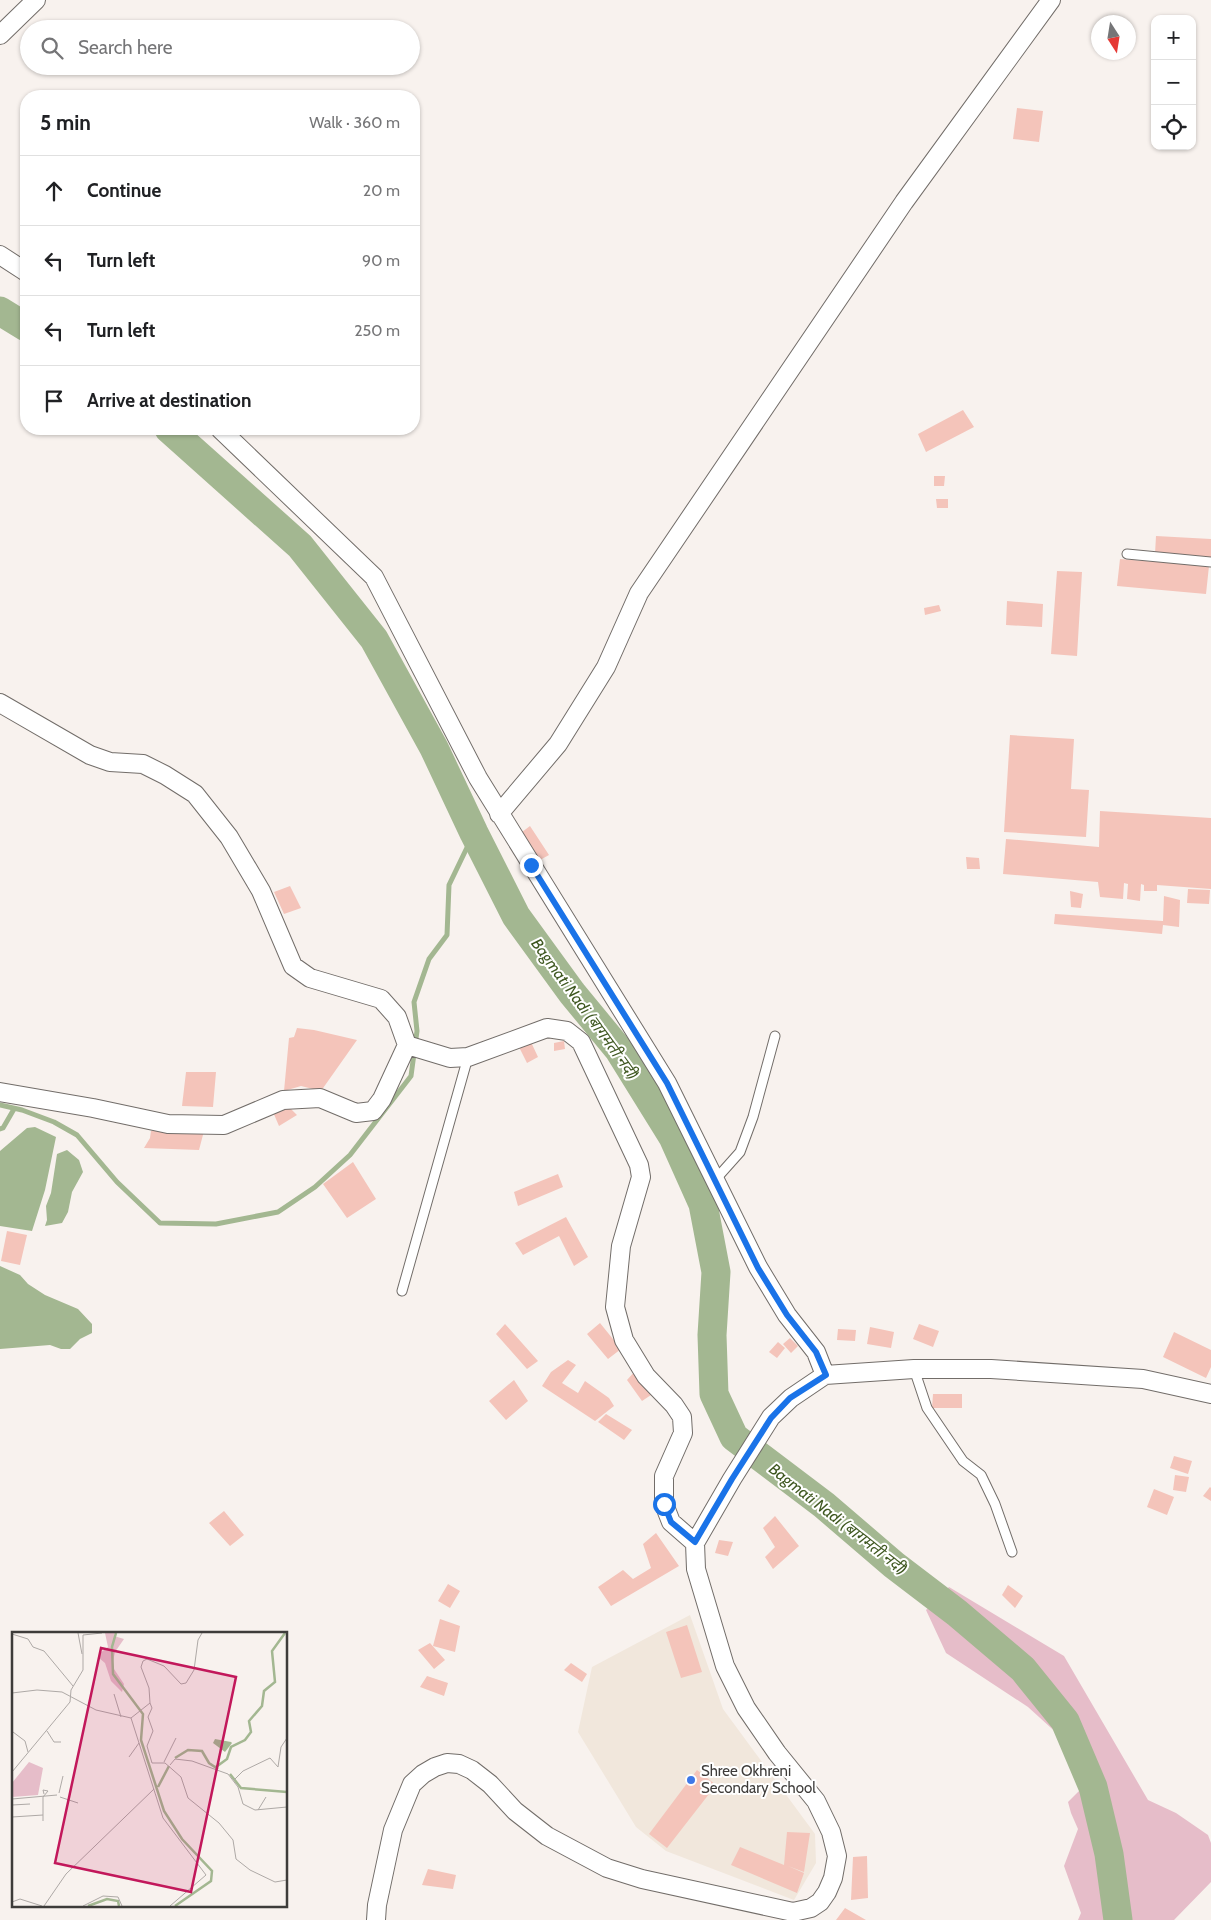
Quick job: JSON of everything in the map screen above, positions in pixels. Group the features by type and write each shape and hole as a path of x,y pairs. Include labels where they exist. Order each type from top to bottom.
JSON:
{"street":[{"path":"0,34 36,0"},
{"path":"499,814 558,744 606,667 640,593 904,202 1051,0"},
{"path":"0,255 20,268"},
{"path":"226,435 374,577 478,778 667,1083 758,1268 787,1315 816,1352 826,1375"},
{"path":"0,703 90,754 110,762 143,764 195,794 229,838 261,891 293,966 310,978 381,999 397,1017 407,1045 382,1099 372,1111 356,1113 320,1098 283,1100 224,1125 168,1124 93,1108 0,1092"},
{"path":"407,1045 450,1058 468,1057 547,1028 567,1030 580,1042 590,1059 639,1165 641,1177 621,1246 615,1307 624,1340 646,1376 674,1405 682,1417 683,1433 664,1476 664,1504 671,1522 695,1542"},
{"path":"376,1920 377,1905 393,1830 412,1784 423,1774 447,1763 459,1764 472,1770 490,1784 515,1811 547,1836 607,1868 642,1879 793,1912 811,1908 820,1902 833,1878 837,1856 831,1832 816,1801 777,1753 746,1708 725,1666 696,1569 695,1542 771,1418 790,1398 826,1375 914,1370 991,1369 1143,1379 1211,1394"}],"lane":[{"path":"1127,554 1211,562"},
{"path":"715,1180 740,1152 753,1117 774,1036"},
{"path":"402,1291 468,1057"},
{"path":"914,1370 927,1408 963,1461 981,1475 995,1504 1012,1552"}],"shaded area":[{"path":"35,1127 56,1137 45,1190 32,1231 0,1226 0,1151 27,1128"},
{"path":"67,1150 79,1160 83,1172 72,1192 68,1212 62,1223 45,1226 47,1220 46,1206 51,1193 57,1154"},
{"path":"0,1266 20,1275 28,1284 45,1295 78,1309 92,1324 92,1333 80,1339 70,1349 61,1349 50,1345 0,1349"},
{"path":"949,1587 1064,1656 1148,1800 1176,1813 1208,1835 1211,1843 1211,1882 1174,1920 1078,1920 1081,1913 1064,1866 1078,1829 1068,1802 1084,1786 1077,1764 1061,1737 1028,1707 946,1653 926,1610"},
{"name":"Shree Okhreni Secondary School","path":"690,1615 723,1709 815,1834 816,1863 794,1900 666,1851 636,1827 578,1732 592,1667"}],"building":[{"path":"1017,108 1043,111 1039,142 1013,139"},
{"path":"963,410 974,427 926,452 918,434"},
{"path":"934,476 945,476 944,486 934,486"},
{"path":"936,499 948,499 948,508 937,508"},
{"path":"1156,536 1211,539 1211,558 1155,554"},
{"path":"1120,559 1209,566 1206,594 1117,586"},
{"path":"1057,571 1082,572 1077,656 1051,654"},
{"path":"1007,601 1043,604 1042,627 1006,625"},
{"path":"939,605 941,611 925,615 924,608"},
{"path":"1010,735 1074,739 1071,789 1089,790 1086,837 1004,832"},
{"path":"1100,811 1211,818 1211,889 1157,885 1157,891 1144,891 1144,885 1141,884 1140,901 1127,899 1128,884 1124,883 1123,899 1100,897 1098,882 1003,874 1006,839 1099,847"},
{"path":"530,826 549,855 540,860 522,832"},
{"path":"966,857 979,858 980,869 967,869"},
{"path":"290,886 301,908 284,914 274,892"},
{"path":"1188,889 1210,890 1209,904 1187,903"},
{"path":"1070,891 1083,894 1081,908 1071,907"},
{"path":"1164,896 1180,900 1179,927 1163,925 1162,934 1054,924 1055,914 1163,921"},
{"path":"297,1028 357,1040 321,1091 301,1086 284,1091 289,1038 294,1037"},
{"path":"530,1040 538,1057 527,1063 518,1045"},
{"path":"564,1041 565,1049 554,1051 554,1043"},
{"path":"186,1072 216,1072 213,1107 182,1106"},
{"path":"287,1105 297,1115 279,1126 273,1112"},
{"path":"151,1131 204,1131 199,1150 144,1148 150,1138"},
{"path":"353,1162 376,1199 347,1218 323,1184"},
{"path":"558,1174 563,1187 518,1206 514,1192"},
{"path":"566,1217 588,1257 574,1266 559,1236 523,1255 515,1243"},
{"path":"7,1231 27,1235 20,1265 1,1261"},
{"path":"600,1323 621,1349 608,1359 587,1334"},
{"path":"505,1324 538,1361 527,1369 496,1334"},
{"path":"919,1324 939,1331 933,1347 913,1339"},
{"path":"870,1327 894,1332 891,1348 867,1344"},
{"path":"838,1329 856,1330 855,1341 837,1340"},
{"path":"1174,1332 1211,1350 1211,1367 1206,1378 1163,1357"},
{"path":"790,1338 798,1346 791,1353 783,1344"},
{"path":"778,1342 785,1348 777,1358 769,1352"},
{"path":"568,1360 576,1365 562,1383 578,1393 585,1381 609,1398 614,1406 595,1421 542,1386 551,1372"},
{"path":"636,1370 654,1393 642,1401 627,1380"},
{"path":"514,1380 528,1401 506,1420 489,1401"},
{"path":"933,1394 962,1394 962,1408 932,1408"},
{"path":"606,1414 632,1430 624,1440 598,1422"},
{"path":"1174,1456 1192,1461 1188,1474 1170,1468"},
{"path":"1175,1475 1189,1477 1186,1492 1173,1490"},
{"path":"1211,1488 1211,1501 1203,1496"},
{"path":"1154,1489 1174,1497 1167,1515 1147,1507"},
{"path":"224,1511 244,1535 230,1546 209,1523"},
{"path":"775,1516 799,1546 773,1569 765,1557 775,1547 763,1528"},
{"path":"656,1533 679,1566 611,1606 598,1587 623,1570 633,1579 651,1568 643,1544"},
{"path":"719,1540 733,1542 728,1556 715,1553"},
{"path":"448,1584 460,1591 450,1608 438,1601"},
{"path":"1008,1585 1023,1596 1015,1608 1002,1595"},
{"path":"440,1619 460,1626 455,1652 433,1646"},
{"path":"687,1625 702,1672 681,1678 666,1632"},
{"path":"430,1643 445,1660 434,1669 418,1650"},
{"path":"571,1663 587,1674 582,1682 564,1670"},
{"path":"427,1676 448,1683 444,1696 420,1687"},
{"path":"697,1770 716,1785 667,1848 649,1834"},
{"path":"787,1832 810,1833 804,1872 788,1866 804,1873 797,1893 731,1865 740,1847 784,1865"},
{"path":"867,1856 868,1898 851,1900 853,1857"},
{"path":"428,1869 456,1875 453,1889 422,1885"},
{"path":"845,1908 866,1920 836,1920"}],"waterway":[{"name":"Bagmati Nadi (बागमती नदी)","path":"0,311 20,323"},
{"name":"Bagmati Nadi (बागमती नदी)","path":"176,435 300,546 374,639 434,748 516,916 572,993 619,1050 673,1137 703,1204 716,1272 712,1335 714,1394 734,1437 824,1505 894,1565 957,1613 1023,1669 1065,1721 1093,1787 1109,1854 1118,1920"},
{"path":"0,1105 22,1110 54,1122 77,1135 117,1182 160,1223 216,1224 278,1212 315,1187 350,1155 411,1076 417,1031 414,1002 429,959 447,935 449,885 474,833"},
{"path":"0,1129 3,1128 14,1109"}],"place":[{"name":"Shree Okhreni Secondary School","path":"691,1780"}],"route":[{"path":"531,865 667,1083 758,1268 787,1315 816,1352 826,1375 790,1398 771,1418 695,1542 671,1522 664,1504"}]}
